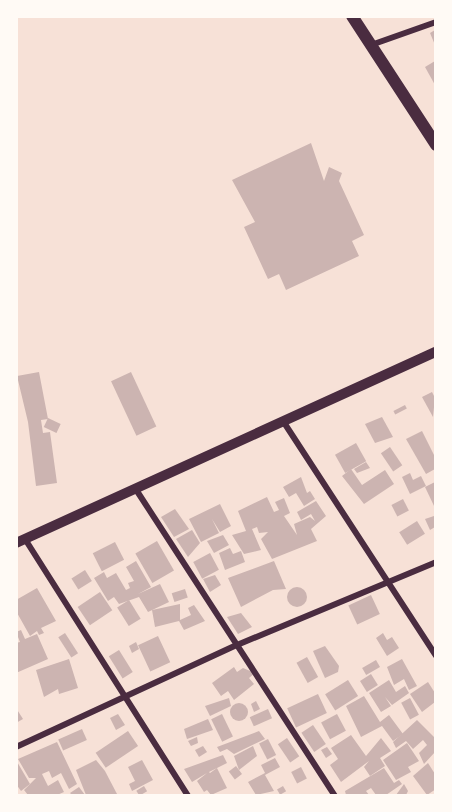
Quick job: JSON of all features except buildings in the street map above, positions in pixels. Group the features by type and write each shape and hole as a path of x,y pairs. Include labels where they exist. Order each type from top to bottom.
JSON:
{"main road":[{"path":"352,16 435,145"},
{"path":"21,541 435,352"}],"street":[{"path":"370,45 435,22"},
{"path":"283,421 435,656"},
{"path":"135,487 335,795"},
{"path":"21,541 188,795"},
{"path":"16,747 237,645 435,562"}]}
